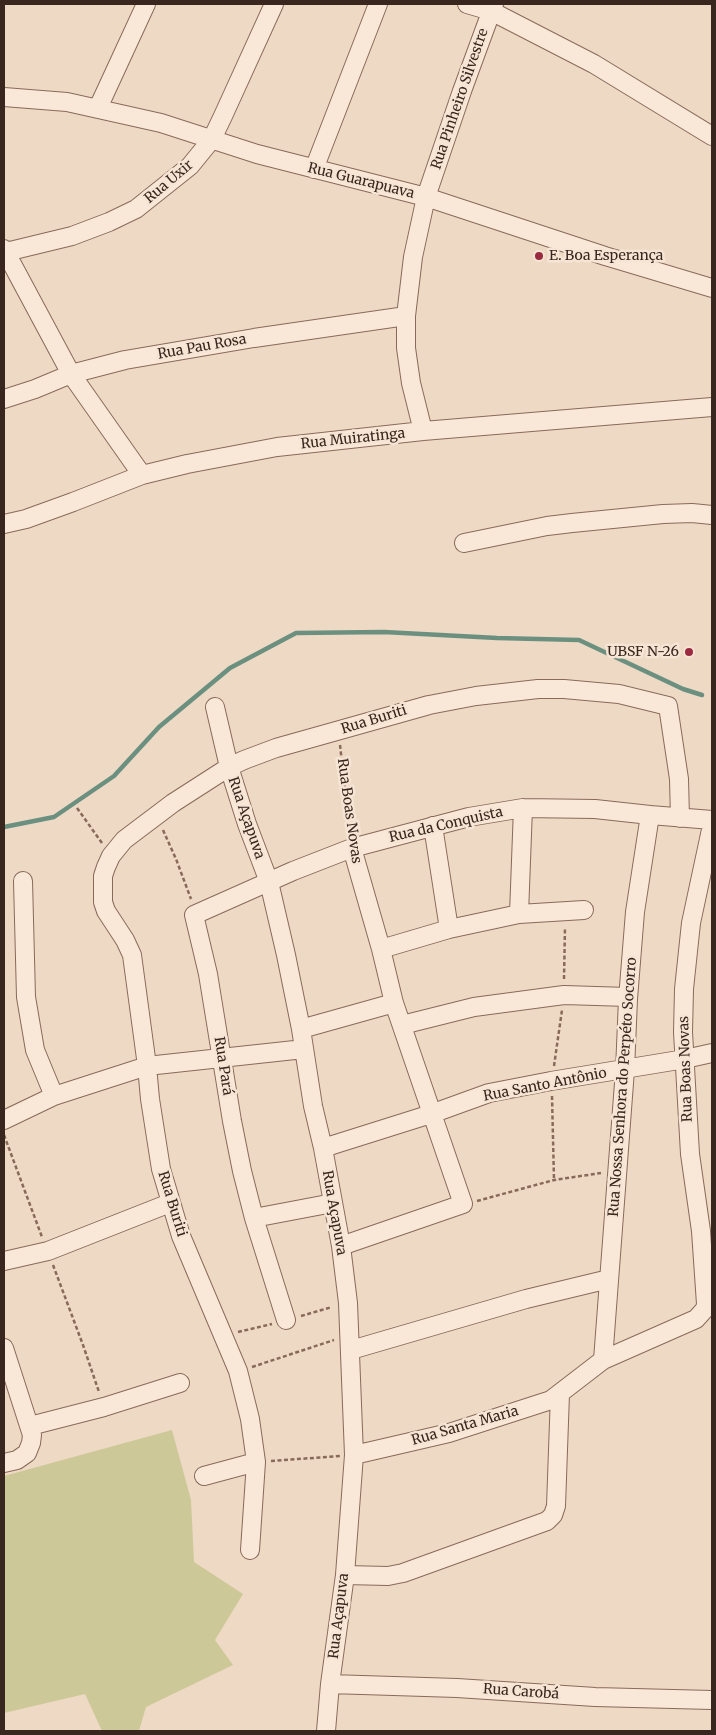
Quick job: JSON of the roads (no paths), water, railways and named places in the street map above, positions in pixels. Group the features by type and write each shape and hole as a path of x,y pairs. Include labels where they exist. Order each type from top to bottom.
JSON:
{"street":[{"path":"98,108 146,4"},
{"name":"Rua Uxir","path":"5,250 72,236 109,222 136,209 190,166 212,138 224,116 274,4"},
{"path":"314,169 378,4"},
{"path":"467,4 492,8 594,64 712,136"},
{"name":"Rua Pinheiro Silvestre","path":"423,431 411,383 406,348 406,316 413,257 426,197 492,8"},
{"name":"Rua Guarapuava","path":"4,97 67,102 161,123 257,154 426,197 605,256 712,288"},
{"path":"5,250 71,374 142,475"},
{"name":"Rua Pau Rosa","path":"4,399 71,374 125,360 254,338 406,316"},
{"name":"Rua Muiratinga","path":"4,524 26,519 64,506 142,475 187,464 277,447 423,431 712,407"},
{"path":"464,543 547,526 663,514 692,513 712,515"},
{"name":"Rua Buriti","path":"250,1550 256,1462 250,1419 238,1371 195,1271 170,1203 161,1169 132,955 125,940 106,911 103,902 104,876 112,856 124,840 156,815 229,767 276,748 338,731 369,720 429,705 476,696 538,689 564,689 619,694 668,706 679,779 680,818"},
{"name":"Rua Açapuva","path":"215,707 229,767 269,882 301,1029 313,1106 323,1148 341,1246 348,1303 354,1455 345,1574 330,1684 326,1731"},
{"path":"519,914 523,808"},
{"name":"Rua da Conquista","path":"194,915 352,848 469,817 523,808 595,809 712,820"},
{"name":"Rua Nossa Senhora do Perpéto Socorro","path":"603,1360 626,1070 628,997 635,912 650,815"},
{"name":"Rua Boas Novas","path":"702,1313 706,1300 700,1231 690,1154 683,1032 684,989 690,933 712,825"},
{"path":"433,826 449,929"},
{"name":"Rua Boas Novas","path":"341,1246 463,1204 394,1002 352,848"},
{"path":"23,881 26,997 35,1050 54,1096"},
{"path":"381,949 449,929 519,914 584,910"},
{"name":"Rua Pará","path":"194,915 208,974 232,1121 254,1218 286,1320"},
{"path":"402,1025 474,1007 564,995 628,997"},
{"path":"301,1029 394,1002"},
{"path":"4,1120 54,1096 148,1066 304,1049"},
{"name":"Rua Santo Antônio","path":"323,1148 489,1094 552,1081 685,1059 712,1052"},
{"path":"4,1262 48,1251 170,1203"},
{"path":"254,1218 333,1203"},
{"path":"350,1343 610,1279"},
{"name":"Rua Santa Maria","path":"354,1455 449,1432 540,1404 560,1394 603,1360 688,1323 702,1313"},
{"path":"4,1348 30,1426 31,1443 27,1452 10,1462"},
{"path":"30,1426 104,1407 180,1383"},
{"path":"345,1574 388,1576 403,1573 547,1521 553,1515 556,1506 560,1394"},
{"path":"204,1476 256,1462"},
{"name":"Rua Carobá","path":"330,1684 457,1688 595,1697 712,1700"}],"waterway":[{"path":"4,827 54,817 114,776 159,727 230,668 296,633 384,632 579,640 683,689 702,695"}],"place":[{"name":"E. Boa Esperança","path":"539,256"},
{"name":"UBSF N-26","path":"689,652"}]}
